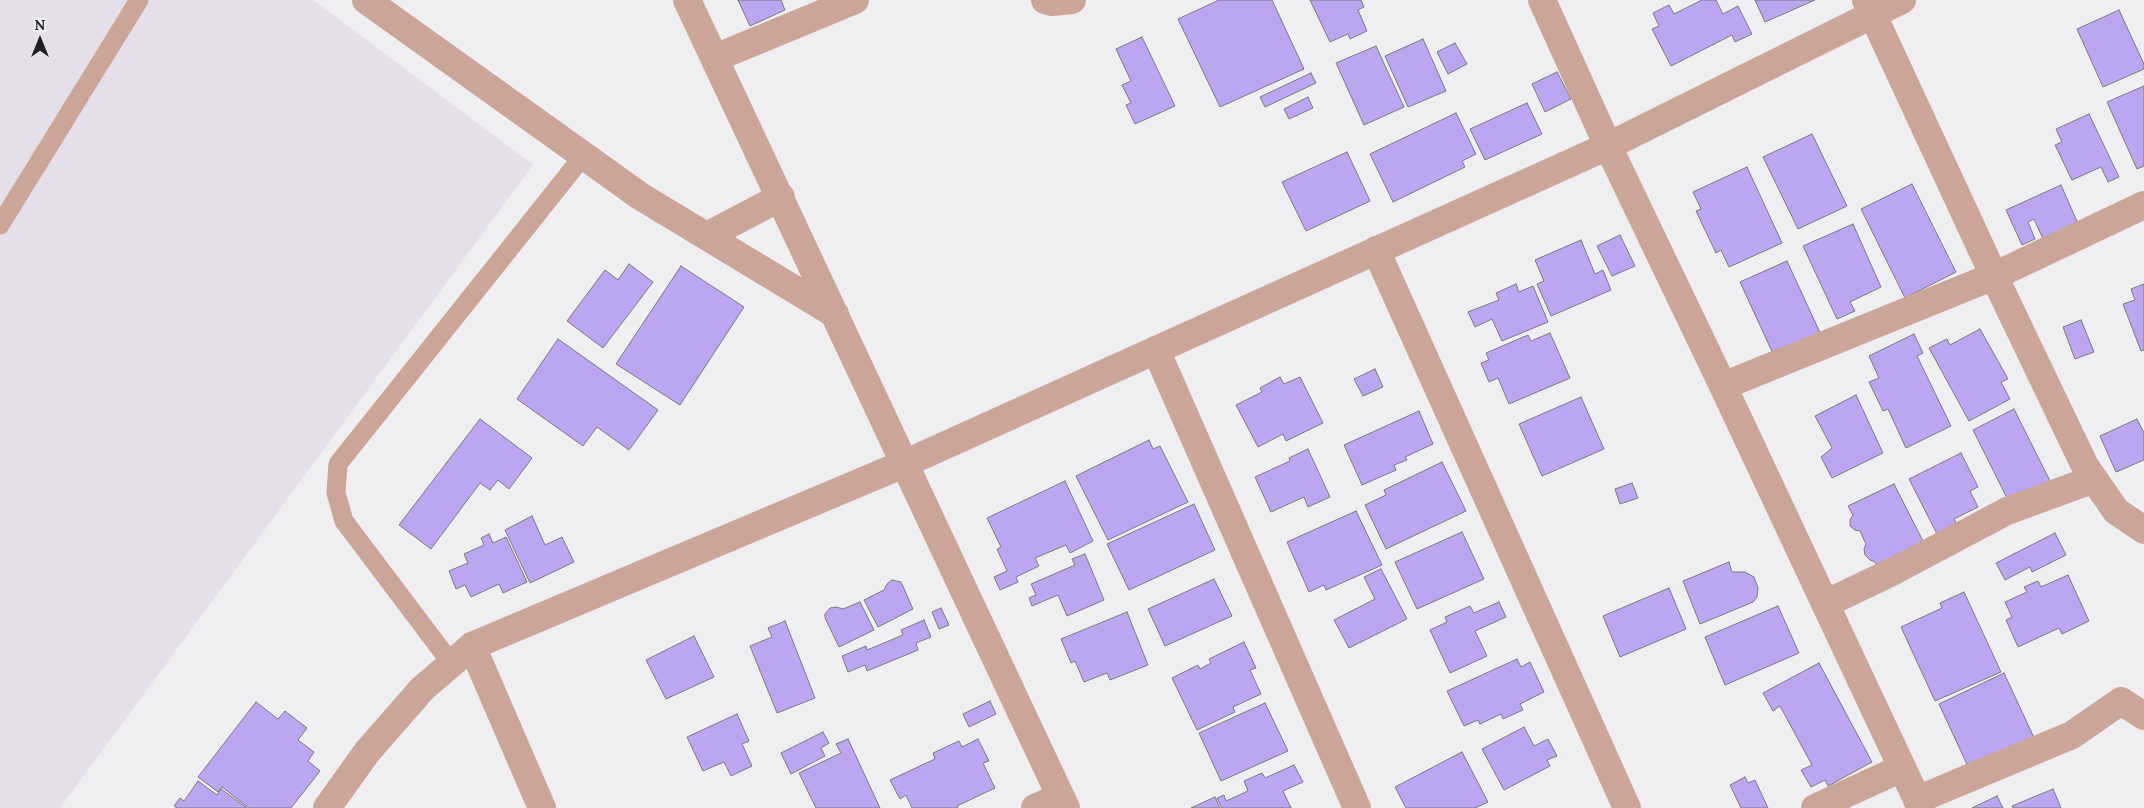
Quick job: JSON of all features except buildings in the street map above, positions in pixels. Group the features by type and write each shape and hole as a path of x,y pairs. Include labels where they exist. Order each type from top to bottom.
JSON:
{"street":[{"path":"366,0 640,196 835,314"},
{"path":"687,0 1064,802 1035,808"},
{"path":"715,58 855,0"},
{"path":"1045,0 1052,2 1072,0"},
{"path":"1542,0 1608,146 1919,804 2072,735 2121,701 2144,716"},
{"path":"327,808 367,752 422,689 472,646 906,463 1608,146 1869,8 1902,0"},
{"path":"1869,8 2085,466 2116,511 2144,530"},
{"path":"707,236 780,197"},
{"path":"1723,386 1994,276 2144,205"},
{"path":"1376,250 1627,808"},
{"path":"1156,350 1356,808"},
{"path":"1825,604 2007,511 2094,479"},
{"path":"472,646 542,808"},
{"path":"1814,808 1902,768"}],"lane":[{"path":"0,225 139,0"},
{"path":"451,663 344,521 336,493 338,464 584,156"}],"shaded area":[{"path":"0,0 313,0 533,165 60,808 0,808"}]}
